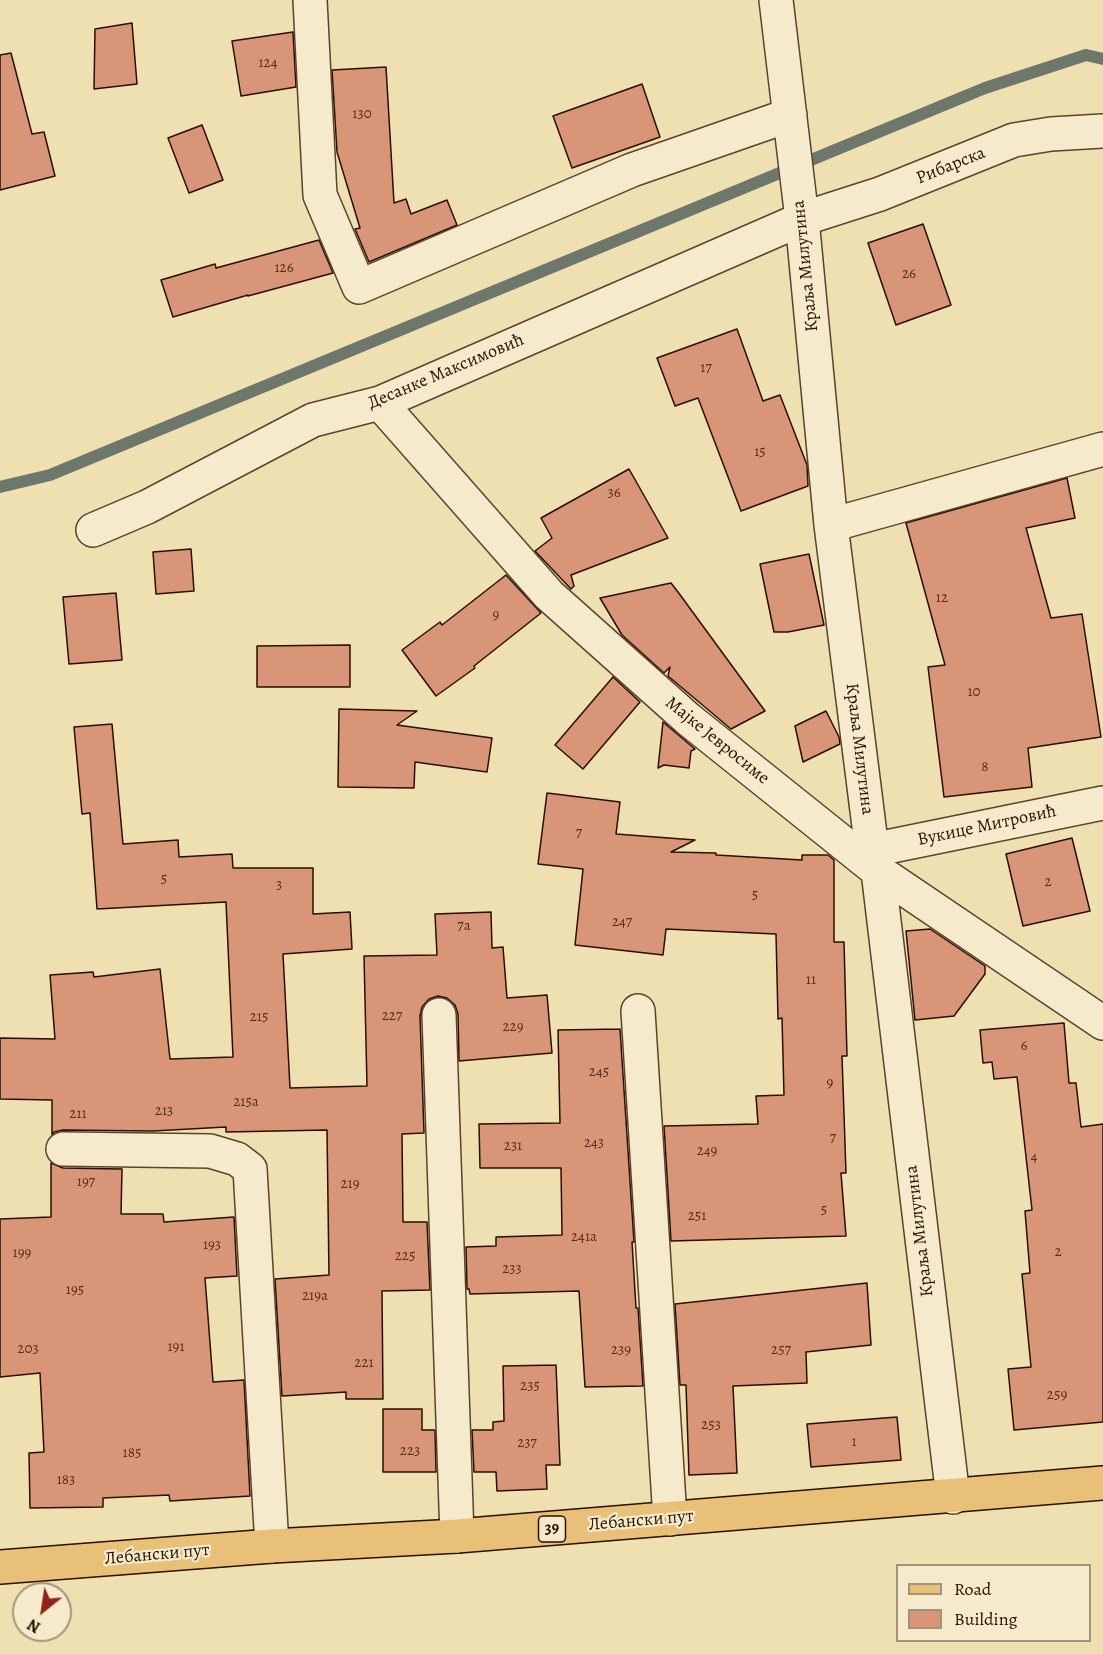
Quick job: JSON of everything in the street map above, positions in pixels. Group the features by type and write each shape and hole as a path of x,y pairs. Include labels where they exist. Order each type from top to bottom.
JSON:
{"main road":[{"name":"Лебански пут","path":"0,1568 272,1546 457,1536 1103,1484"}],"street":[{"path":"310,0 320,195 359,287 632,170 791,127"},
{"name":"Краља Милутина","path":"776,0 801,207 831,525 875,861 953,1497"},
{"name":"Рибарска","path":"801,207 880,194 1014,140 1051,134 1103,131"},
{"name":"Десанке Максимовић","path":"93,530 147,507 313,420 380,403 801,207"},
{"name":"Мајке Јевросиме","path":"380,403 549,595 688,719 875,861 1103,1023"},
{"path":"831,525 1103,449"},
{"name":"Вукице Митровић","path":"875,861 1103,803"},
{"path":"638,1011 670,1519"},
{"path":"439,1015 457,1536"},
{"path":"63,1149 210,1151 237,1159 250,1169 272,1546"}],"building":[{"path":"132,23 137,84 94,89 95,29"},
{"path":"293,32 296,87 241,96 232,41"},
{"path":"11,53 32,134 44,132 55,176 0,190 0,55"},
{"path":"386,67 394,203 406,199 411,214 447,200 457,225 369,262 355,229 360,228 337,152 332,70"},
{"path":"642,84 660,137 572,168 553,116"},
{"path":"202,125 223,180 189,193 168,138"},
{"path":"923,224 951,305 896,325 868,243"},
{"path":"319,240 333,273 173,317 161,280 215,264 216,268"},
{"path":"737,329 763,401 780,395 807,465 808,486 741,511 698,398 675,406 657,358"},
{"path":"629,469 668,538 571,575 574,586 571,589 535,551 552,538 541,518"},
{"path":"1067,478 1075,518 1026,528 1051,618 1082,614 1101,737 1028,748 1032,787 944,797 928,667 945,665 906,523"},
{"path":"191,549 194,591 156,594 153,552"},
{"path":"809,554 824,625 788,632 774,632 760,564"},
{"path":"506,575 541,613 474,666 475,668 436,696 402,650 440,622 442,625"},
{"path":"671,583 765,711 731,729 668,676 670,667 664,673 622,635 600,598"},
{"path":"116,593 122,660 69,664 63,597"},
{"path":"350,645 350,687 257,687 257,646"},
{"path":"613,677 640,702 583,769 555,745"},
{"path":"339,709 417,711 397,725 492,738 487,772 415,762 414,788 338,787"},
{"path":"826,711 839,737 840,744 803,762 795,726"},
{"path":"663,722 695,749 691,751 689,768 664,765 658,768"},
{"path":"112,724 123,844 178,840 179,857 232,854 233,868 313,868 313,914 350,912 352,949 283,954 290,1088 367,1086 364,956 437,955 435,914 491,912 492,948 503,947 507,998 547,995 552,1053 459,1061 458,1014 455,1005 447,998 438,996 429,999 422,1007 420,1016 424,1133 402,1134 403,1222 427,1222 430,1290 382,1291 383,1399 346,1399 346,1392 282,1396 275,1279 329,1275 327,1130 226,1132 226,1127 153,1131 63,1130 54,1132 52,1135 52,1100 0,1099 0,1038 55,1039 50,975 93,972 94,977 160,969 170,1059 233,1057 226,902 97,909 90,813 82,814 74,727"},
{"path":"547,793 620,802 616,834 695,840 671,852 802,860 802,855 828,855 834,860 834,942 844,942 847,1056 842,1056 846,1173 841,1173 846,1236 671,1241 664,1126 758,1124 756,1096 784,1095 782,1018 778,1019 776,934 666,929 663,955 575,945 583,869 538,864"},
{"path":"1072,838 1090,911 1023,926 1006,854"},
{"path":"930,929 985,966 985,974 954,1016 915,1020 906,931"},
{"path":"1064,1023 1069,1083 1076,1083 1081,1127 1103,1124 1103,1422 1014,1430 1008,1369 1031,1367 1022,1274 1030,1273 1025,1211 1032,1210 1017,1077 994,1079 992,1062 983,1063 980,1030"},
{"path":"620,1029 636,1308 638,1308 643,1386 585,1387 579,1291 470,1294 467,1289 466,1247 496,1246 496,1237 562,1235 561,1168 480,1168 479,1124 560,1123 558,1030"},
{"path":"51,1163 63,1168 122,1169 121,1214 163,1214 164,1222 234,1217 237,1276 205,1278 213,1382 244,1380 250,1496 170,1501 169,1495 103,1498 103,1507 30,1508 29,1453 44,1452 40,1373 0,1377 0,1219 51,1217"},
{"path":"867,1283 871,1345 806,1352 807,1383 733,1386 737,1473 689,1475 686,1385 680,1385 675,1304"},
{"path":"556,1365 560,1465 546,1465 547,1489 497,1491 496,1472 474,1472 472,1430 493,1430 493,1422 504,1421 503,1366"},
{"path":"383,1409 422,1409 422,1430 435,1430 436,1472 383,1472"},
{"path":"897,1417 901,1460 811,1467 807,1424"}],"waterway":[{"path":"0,487 50,475 985,88 1086,55 1103,59"}]}
